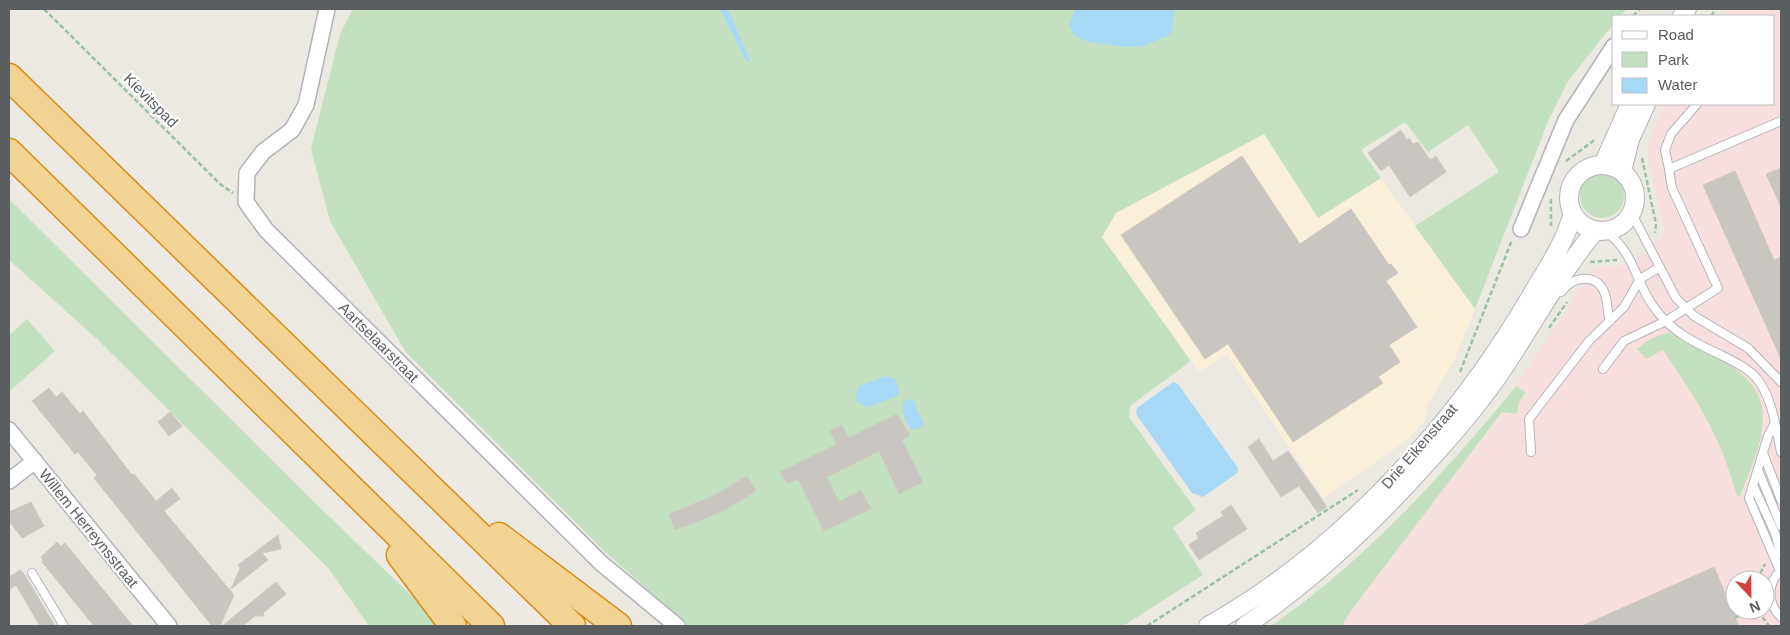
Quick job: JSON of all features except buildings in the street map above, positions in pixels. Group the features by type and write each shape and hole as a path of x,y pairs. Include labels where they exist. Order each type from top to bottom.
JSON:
{"highway":[{"path":"9,77 572,626"},
{"path":"9,152 490,626"},
{"path":"408,466 618,626"},
{"path":"355,494 453,626"}],"street":[{"path":"246,202 247,173 263,152 292,130 306,104 327,9"},
{"path":"1521,229 1566,120 1612,49"},
{"path":"1603,164 1630,105"},
{"path":"1622,171 1630,139 1646,105"},
{"path":"1603,164 1622,171 1630,180 1635,192 1635,207 1632,214 1623,224 1600,231 1586,228 1572,216 1568,203 1572,182 1577,175 1591,166 1603,164"},
{"name":"Aartselaarstraat","path":"246,202 266,230 601,563 677,626"},
{"name":"Drie Eikenstraat","path":"1208,626 1281,578 1328,541 1380,491 1424,443 1499,349 1560,246 1572,216"},
{"name":"Drie Eikenstraat","path":"1245,626 1275,606 1335,557 1397,496 1465,420 1500,372 1575,255 1600,231"},
{"name":"Willem Herreynsstraat","path":"9,430 169,626"},
{"path":"9,481 35,461"},
{"path":"1380,491 1397,496"}],"lane":[{"path":"1603,369 1624,341 1666,321 1718,288 1672,188 1665,150 1671,134 1696,105"},
{"path":"1669,169 1781,121"},
{"path":"1632,214 1669,288 1685,308 1748,348 1781,382"},
{"path":"1600,231 1616,239 1640,279 1655,310 1666,321 1683,336 1748,369 1758,379 1768,397 1781,452"},
{"path":"1532,452 1528,419 1589,341 1624,308 1640,279 1660,267"},
{"path":"1550,296 1560,293 1572,281 1587,278 1596,282 1606,295 1610,321"},
{"path":"1775,423 1763,453 1749,498 1780,570 1773,581 1770,594 1773,606 1781,618"},
{"path":"1763,453 1781,500"},
{"path":"1758,470 1781,526"},
{"path":"1753,485 1781,555"},
{"path":"32,573 64,626"}],"path":[{"name":"Kievitspad","path":"44,9 220,184 246,202"},
{"path":"1457,380 1515,231 1521,229"},
{"path":"1147,626 1362,487"}],"shaded area":[{"path":"1728,9 1781,9 1781,626 1271,626 1310,599 1399,519 1475,437 1516,386 1594,268 1621,266 1643,255 1659,240 1665,230 1648,160 1649,142 1665,105 1775,105 1775,15 1723,15"},
{"path":"1264,133 1318,217 1381,178 1475,309 1454,361 1428,404 1425,420 1406,441 1323,498 1227,354 1199,372 1102,237 1116,213"}],"green space":[{"path":"353,9 1627,9 1621,15 1612,15 1612,26 1568,81 1549,119 1475,309 1415,226 1499,172 1468,125 1428,152 1405,122 1361,150 1381,178 1318,218 1264,134 1116,213 1102,237 1191,361 1130,406 1129,417 1196,510 1173,528 1203,575 1123,626 689,626 603,550 405,351 330,221 311,149 340,34"},
{"path":"1598,174 1606,174 1618,180 1624,196 1618,212 1606,218 1598,218 1586,212 1580,200 1580,192 1586,180"},
{"path":"9,199 311,499 443,626 369,626 329,569 97,339 9,260"},
{"path":"27,319 55,351 10,391 9,335"},
{"path":"1669,332 1729,365 1747,379 1757,393 1762,409 1763,425 1754,460 1740,497 1736,494 1715,436 1686,384 1663,350 1646,359 1637,349 1650,339"},
{"path":"1516,386 1526,392 1519,402 1517,414 1502,412 1350,612 1342,626 1271,626 1339,573 1402,515 1460,452"}],"water":[{"path":"720,9 728,9 750,60 747,63"},
{"path":"1076,9 1175,9 1172,31 1168,36 1143,46 1125,47 1088,42 1074,35 1069,25"},
{"path":"886,376 895,379 899,390 898,396 867,407 857,402 855,396 859,386"},
{"path":"1173,382 1178,384 1238,468 1237,473 1203,497 1192,493 1136,414 1137,408"},
{"path":"910,399 915,402 917,411 924,422 922,427 913,430 906,422 903,410 903,402"}]}
